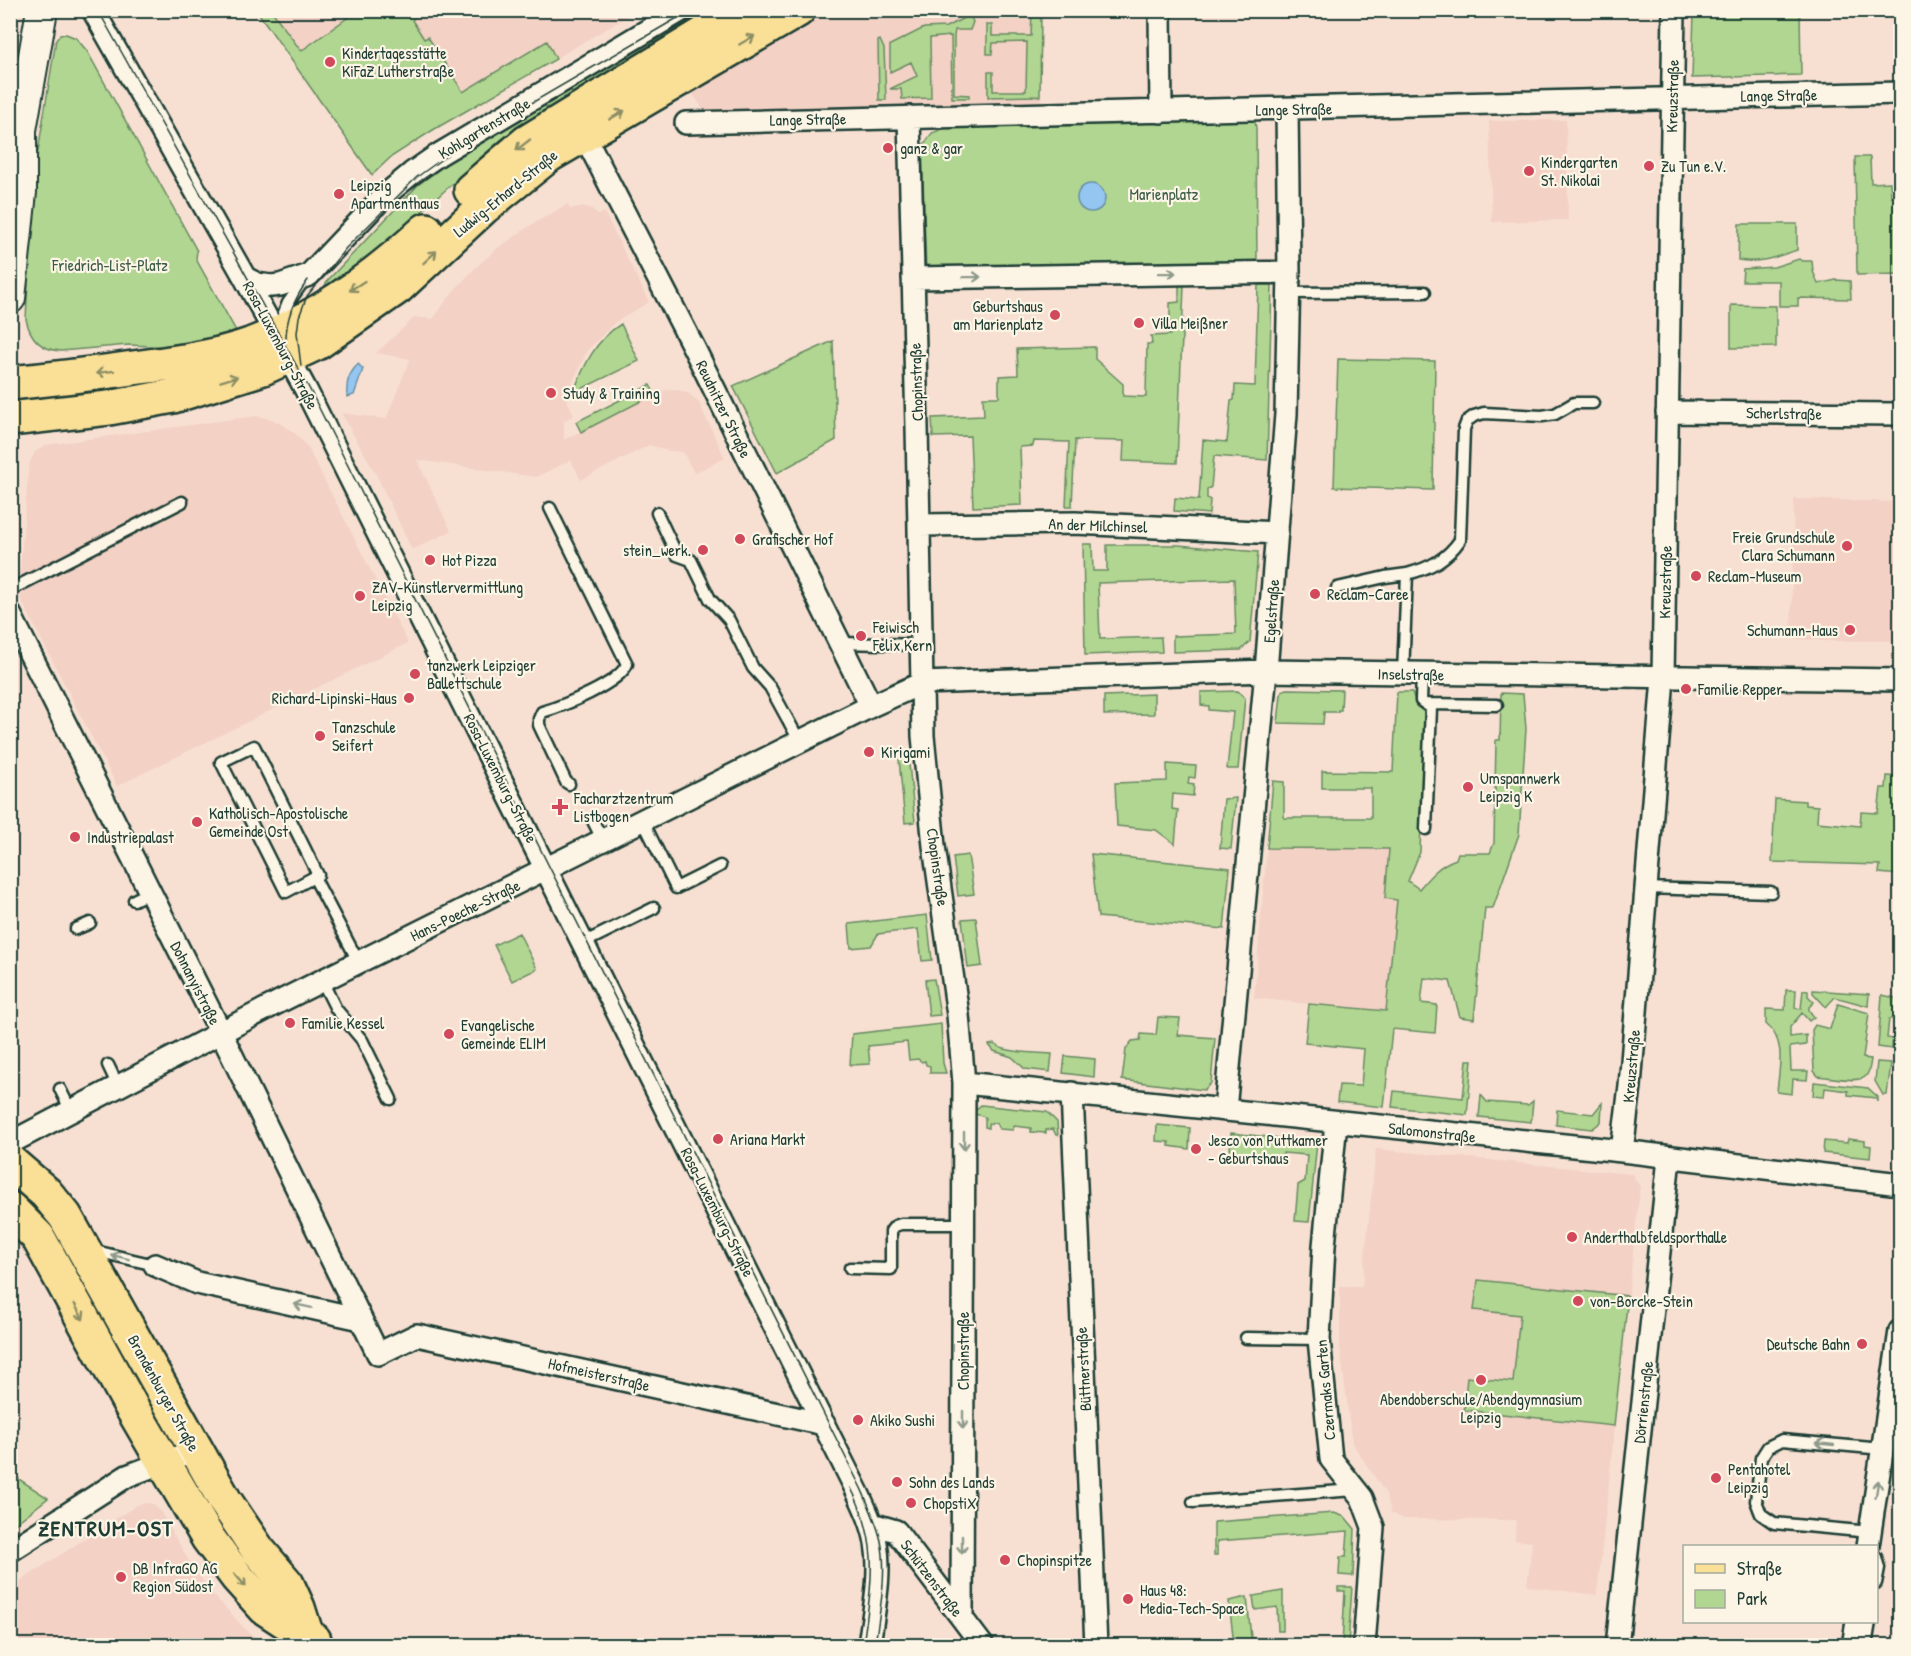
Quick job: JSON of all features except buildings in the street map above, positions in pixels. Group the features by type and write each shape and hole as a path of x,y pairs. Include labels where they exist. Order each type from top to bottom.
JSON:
{"main road":[{"path":"10,298 21,192 21,130 42,10"},
{"name":"Ludwig-Erhard-Straße","path":"578,124 743,10"},
{"name":"Ludwig-Erhard-Straße","path":"282,345 310,316 382,268 526,142 578,124 798,10"},
{"path":"10,158 21,130"},
{"path":"10,383 191,360 236,349 282,345"},
{"path":"10,419 153,401 248,374 282,345"},
{"name":"Brandenburger Straße","path":"10,1162 65,1216 242,1528 287,1584 313,1639"},
{"name":"Brandenburger Straße","path":"10,1209 38,1237 193,1516 237,1576 265,1608 313,1639"}],"street":[{"name":"Rosa-Luxemburg-Straße","path":"93,10 282,345 547,869 857,1491 872,1524 878,1567 869,1646"},
{"path":"1160,10 1161,112"},
{"name":"Kreuzstraße","path":"1622,1151 1630,1086 1663,678 1674,10"},
{"name":"Kohlgartenstraße","path":"245,278 256,284 271,286 309,275 383,197 412,173 438,155 676,12"},
{"name":"Lange Straße","path":"686,123 1900,93"},
{"name":"Egelstraße","path":"1225,1110 1266,671 1286,414 1289,282 1287,109"},
{"name":"Chopinstraße","path":"909,117 923,736 933,835 958,1015 964,1083 962,1616"},
{"name":"Reudnitzer Straße","path":"578,124 690,340 871,706"},
{"path":"914,278 1289,282"},
{"name":"Scherlstraße","path":"1667,412 1900,414"},
{"name":"An der Milchinsel","path":"919,525 1075,523 1276,533"},
{"name":"Dohnanyistraße","path":"10,614 142,896 221,1033 378,1354"},
{"name":"Inselstraße","path":"922,683 1266,671 1900,680"},
{"name":"Hans-Poeche-Straße","path":"10,1143 322,981 871,706 922,683"},
{"name":"Salomonstraße","path":"964,1083 1622,1151 1900,1184"},
{"name":"Büttnerstraße","path":"1072,1094 1096,1646"},
{"name":"Czermaks Garten","path":"1336,1122 1324,1246 1320,1339 1330,1459 1362,1498 1373,1527 1364,1646"},
{"name":"Dörrienstraße","path":"1617,1646 1669,1158"},
{"path":"155,1265 197,1283 361,1319"},
{"path":"1871,1542 1900,1331"},
{"name":"Hofmeisterstraße","path":"378,1354 417,1335 824,1424"},
{"path":"10,1551 127,1476 196,1450"},
{"name":"Schützenstraße","path":"872,1524 896,1531 983,1646"},
{"path":"1853,1646 1857,1623"}],"lane":[{"name":"Kohlgartenstraße","path":"282,345 288,303 309,275"},
{"path":"1289,282 1425,292"},
{"path":"1337,588 1407,574 1439,562 1452,552 1460,540 1464,429 1467,421 1484,413 1542,416 1555,414 1574,403 1593,403"},
{"path":"10,590 182,502"},
{"path":"550,508 627,664 625,671 614,680 559,707 542,712 539,718 543,734 566,782 570,784"},
{"path":"657,513 677,555 691,560 710,599 729,620 753,668 771,687 800,742"},
{"path":"1407,574 1412,674 1421,701 1431,708 1426,829"},
{"path":"841,643 921,645"},
{"path":"1426,704 1497,705"},
{"path":"254,746 318,875 314,877 286,891 221,762 254,746"},
{"path":"593,821 603,841"},
{"path":"643,821 676,888 720,866"},
{"path":"314,877 359,963"},
{"path":"1645,888 1771,892"},
{"path":"583,943 654,908"},
{"path":"76,929 90,923"},
{"path":"322,981 336,1009 362,1040 391,1099"},
{"path":"108,1065 118,1086"},
{"path":"60,1089 71,1111"},
{"path":"850,1268 891,1269 891,1231 895,1226 901,1224 964,1224"},
{"path":"85,1249 155,1265"},
{"path":"1246,1338 1320,1339"},
{"path":"1871,1542 1774,1523 1761,1514 1756,1501 1761,1458 1768,1447 1782,1440 1883,1449 1900,1424"},
{"path":"1193,1502 1355,1490"},
{"path":"1866,1646 1870,1623"}],"shaded area":[{"path":"257,11 637,11 433,130 391,157 372,175"},
{"path":"815,11 1041,11 1041,103 705,113 692,92 692,84"},
{"name":"Kindergarten St. Nikolai","path":"1566,120 1568,220 1492,222 1489,121"},
{"path":"568,204 570,209 583,206 592,209 598,215 604,212 649,302 614,323 587,351 567,400 574,415 564,421 564,440 660,391 675,389 688,393 699,403 725,458 694,473 683,452 669,451 649,445 581,480 571,460 536,477 417,460 451,531 412,550 376,474 341,413 386,419 410,359 376,353 415,317 433,319 452,293 498,248 531,225"},
{"path":"256,416 271,419 285,426 308,448 408,643 117,786 18,594 29,464 35,452 46,445"},
{"name":"Freie Grundschule Clara Schumann","path":"1794,499 1900,502 1900,641 1791,639"},
{"path":"1267,848 1389,849 1386,898 1397,899 1386,1012 1254,998"},
{"name":"Abendoberschule/Abendgymnasium Leipzig","path":"1376,1149 1632,1174 1640,1187 1597,1595 1527,1586 1532,1542 1515,1540 1516,1520 1404,1519 1391,1513 1386,1494 1352,1443 1340,1347 1340,1286 1362,1287"},
{"name":"DB InfraGO AG Region Südost","path":"154,1504 160,1511 192,1566 211,1592 245,1629 264,1645 11,1645 11,1587 137,1505"}],"green space":[{"path":"257,11 272,11 301,51 357,11 421,11 412,20 424,39 428,37 463,92 547,41 556,59 433,130 391,157 372,175"},
{"path":"699,11 713,11 502,139 370,258 322,291 328,280 418,185 486,135"},
{"path":"1032,11 1041,11 1040,96 988,97 988,72 993,72 993,91 1026,91 1027,42 993,43 992,54 987,54 987,24 992,25 992,36 1031,36"},
{"path":"1694,11 1800,11 1801,75 1692,78"},
{"path":"970,15 973,22 970,30 955,30 954,36 954,94 969,95 969,98 952,98 951,36 930,38 931,98 902,99 901,89 890,89 917,76 911,62 890,72 890,45 924,28 946,27"},
{"name":"Friedrich-List-Platz","path":"66,34 76,38 87,51 197,251 196,259 236,331 223,337 180,347 128,345 61,351 47,348 37,342 30,332 26,319 33,182 56,40 60,35"},
{"path":"880,40 884,49 886,100 879,100 878,41"},
{"name":"Marienplatz","path":"1251,119 1255,122 1256,128 1257,265 926,272 922,147 932,133 948,127"},
{"path":"1855,157 1870,157 1871,183 1890,182 1891,197 1900,196 1900,274 1857,275"},
{"path":"1739,224 1797,224 1797,250 1761,260 1738,260"},
{"path":"1799,259 1812,261 1818,284 1836,280 1850,281 1851,299 1798,298 1798,306 1779,306 1779,281 1742,281 1743,269 1774,267"},
{"path":"1179,285 1184,285 1177,463 1123,461 1124,441 1075,440 1072,506 1066,506 1069,442 1034,441 1033,446 1020,447 1022,505 973,507 970,436 933,437 932,418 984,416 983,397 999,397 999,376 1018,375 1017,349 1095,347 1095,359 1123,384 1123,396 1146,397 1147,344 1152,344 1151,336 1170,335 1170,303 1179,302"},
{"path":"1258,285 1272,285 1267,460 1214,456 1211,487 1207,490 1207,498 1210,500 1209,514 1174,511 1175,498 1199,500 1203,440 1227,442 1235,385 1255,386"},
{"path":"1731,305 1776,306 1776,347 1731,348"},
{"path":"621,324 639,361 573,393 597,346"},
{"path":"833,341 836,440 777,473 733,386"},
{"path":"1338,359 1435,361 1433,490 1334,487"},
{"path":"650,385 655,394 581,432 576,422"},
{"path":"1083,544 1092,544 1093,571 1107,571 1107,545 1178,545 1258,552 1250,642 1241,650 1173,652 1173,636 1236,634 1234,579 1098,583 1100,639 1161,637 1162,652 1085,655"},
{"path":"1286,689 1342,690 1341,710 1324,712 1323,724 1278,723 1281,695"},
{"path":"1238,691 1245,698 1238,769 1227,769 1233,712 1209,710 1209,706 1201,705 1201,692"},
{"path":"1397,692 1412,692 1416,704 1425,713 1420,852 1408,881 1419,889 1431,875 1456,859 1458,853 1490,853 1494,843 1496,740 1500,740 1501,693 1523,694 1526,729 1519,834 1493,908 1485,908 1474,1019 1460,1017 1450,981 1424,978 1421,1003 1437,1005 1435,1033 1392,1029 1384,1107 1337,1102 1339,1085 1361,1086 1364,1049 1305,1043 1309,1004 1386,1011 1397,900 1385,898 1389,849 1267,848 1273,781 1284,782 1284,818 1371,818 1371,788 1322,788 1322,771 1393,772"},
{"path":"1154,694 1154,714 1104,715 1104,696"},
{"path":"903,758 909,764 915,822 905,823 899,759"},
{"path":"1167,764 1196,766 1195,778 1189,777 1188,784 1194,785 1193,796 1173,794 1172,809 1178,810 1175,844 1156,830 1117,826 1115,783 1167,781"},
{"path":"1887,776 1900,777 1900,875 1879,873 1880,865 1772,862 1775,799 1805,801 1805,805 1818,806 1817,822 1860,826 1861,812 1878,813 1881,788 1886,788"},
{"path":"1236,798 1231,849 1220,848 1224,799"},
{"path":"1091,854 1230,868 1224,929 1098,917"},
{"path":"968,855 974,894 958,896 953,857"},
{"path":"927,915 932,960 922,961 918,929 878,934 871,946 851,948 849,924"},
{"path":"976,918 982,966 968,968 962,919"},
{"path":"519,933 537,969 512,981 494,945"},
{"path":"934,979 940,1015 929,1016 925,980"},
{"path":"1786,990 1796,990 1795,1008 1801,1009 1803,990 1808,991 1808,996 1814,1002 1809,1010 1814,1017 1809,1021 1802,1013 1790,1027 1790,1037 1806,1035 1806,1045 1790,1047 1791,1071 1808,1071 1807,1080 1793,1079 1792,1094 1777,1092 1779,1047 1773,1031 1766,1024 1766,1009 1785,1010"},
{"path":"1813,990 1869,994 1868,1006 1835,997 1826,1007 1813,993"},
{"path":"1882,995 1900,999 1900,1018 1889,1019 1887,1038 1893,1039 1892,1049 1878,1047"},
{"path":"1838,1004 1869,1013 1863,1058 1871,1059 1870,1069 1861,1079 1818,1076 1814,1071 1812,1030 1815,1025 1830,1029"},
{"path":"1158,1017 1180,1018 1178,1035 1215,1038 1211,1083 1204,1090 1122,1080 1126,1049 1132,1041 1140,1040 1141,1034 1156,1035"},
{"path":"941,1024 943,1063 946,1073 930,1073 930,1066 926,1065 925,1061 909,1060 907,1042 868,1046 870,1064 850,1065 852,1034"},
{"path":"994,1044 1013,1051 1052,1054 1050,1072 1025,1069 1012,1057 994,1051 989,1045"},
{"path":"1065,1056 1095,1059 1094,1077 1063,1073"},
{"path":"1467,1060 1472,1060 1467,1115 1392,1107 1394,1091 1463,1098"},
{"path":"1877,1062 1891,1063 1887,1095 1883,1095 1875,1081"},
{"path":"1814,1082 1868,1088 1878,1097 1878,1102 1876,1098 1848,1095 1848,1091 1825,1088 1824,1097 1813,1096"},
{"path":"1481,1095 1487,1102 1528,1105 1533,1101 1531,1122 1479,1117"},
{"path":"1602,1103 1601,1122 1592,1129 1556,1125 1557,1110 1593,1114"},
{"path":"981,1105 1047,1112 1057,1122 1058,1135 1053,1129 1046,1130 1046,1133 1031,1132 1031,1128 1014,1126 1013,1130 999,1129 996,1123 988,1124 988,1128 985,1127 985,1117 972,1113"},
{"path":"1157,1125 1190,1128 1189,1149 1169,1146 1169,1142 1156,1141"},
{"path":"1231,1133 1317,1142 1309,1222 1295,1221 1298,1185 1305,1181 1307,1155 1283,1153 1282,1158 1230,1153"},
{"path":"1848,1139 1865,1141 1865,1145 1871,1146 1870,1158 1823,1153 1824,1141 1847,1143"},
{"path":"1478,1280 1628,1296 1614,1426 1464,1410 1467,1377 1513,1382 1520,1315 1474,1310"},
{"path":"11,1474 48,1498 11,1527"},
{"path":"1334,1513 1345,1517 1355,1529 1353,1576 1339,1575 1340,1557 1346,1557 1348,1531 1217,1541 1217,1555 1214,1555 1214,1522"},
{"path":"1338,1587 1352,1587 1348,1645 1342,1645 1345,1591 1338,1591"},
{"path":"1283,1591 1283,1631 1278,1631 1277,1607 1255,1610 1253,1596"},
{"path":"1247,1597 1251,1638 1283,1638 1283,1645 1234,1645 1229,1601"}],"water":[{"path":"1091,184 1101,188 1105,198 1101,208 1091,212 1081,208 1077,198 1081,188"},
{"path":"358,364 363,369 354,395 347,397 348,379"}],"tram line":[{"path":"98,10 309,388 861,1488 877,1528 883,1554 882,1594 875,1646"},
{"path":"301,366 297,333 299,317 307,296 346,248 417,177 468,140 691,10"},
{"path":"286,343 291,310 308,280"},
{"path":"851,1488 867,1529 870,1547 871,1584 863,1646"}],"place":[{"name":"Kindertagesstätte KiFaZ Lutherstraße","path":"330,62"},
{"name":"ganz & gar","path":"888,148"},
{"name":"Zu Tun e.V.","path":"1649,166"},
{"name":"Kindergarten St. Nikolai","path":"1529,171"},
{"name":"Leipzig Apartmenthaus","path":"339,194"},
{"name":"Geburtshaus am Marienplatz","path":"1055,315"},
{"name":"Villa Meißner","path":"1139,323"},
{"name":"Study & Training","path":"551,393"},
{"name":"Grafischer Hof","path":"740,539"},
{"name":"Freie Grundschule Clara Schumann","path":"1847,546"},
{"name":"stein_werk.","path":"703,550"},
{"name":"Hot Pizza","path":"430,560"},
{"name":"Reclam-Museum","path":"1696,576"},
{"name":"Reclam-Caree","path":"1315,594"},
{"name":"ZAV-Künstlervermittlung Leipzig","path":"360,596"},
{"name":"Schumann-Haus","path":"1850,630"},
{"name":"Feiwisch Felix Kern","path":"861,636"},
{"name":"tanzwerk Leipziger Ballettschule","path":"415,674"},
{"name":"Familie Repper","path":"1686,689"},
{"name":"Richard-Lipinski-Haus","path":"409,698"},
{"name":"Tanzschule Seifert","path":"320,736"},
{"name":"Kirigami","path":"869,752"},
{"name":"Umspannwerk Leipzig K","path":"1468,787"},
{"name":"Facharztzentrum Listbogen","path":"560,807"},
{"name":"Katholisch-Apostolische Gemeinde Ost","path":"197,822"},
{"name":"Industriepalast","path":"75,837"},
{"name":"Familie Kessel","path":"290,1023"},
{"name":"Evangelische Gemeinde ELIM","path":"449,1034"},
{"name":"Ariana Markt","path":"718,1139"},
{"name":"Jesco von Puttkamer - Geburtshaus","path":"1196,1149"},
{"name":"Anderthalbfeldsporthalle","path":"1572,1237"},
{"name":"von-Borcke-Stein","path":"1578,1301"},
{"name":"Deutsche Bahn","path":"1862,1344"},
{"name":"Abendoberschule/Abendgymnasium Leipzig","path":"1481,1380"},
{"name":"Akiko Sushi","path":"858,1420"},
{"name":"Pentahotel Leipzig","path":"1716,1478"},
{"name":"Sohn des Lands","path":"897,1482"},
{"name":"ChopstiX","path":"911,1503"},
{"name":"Chopinspitze","path":"1005,1560"},
{"name":"DB InfraGO AG Region Südost","path":"121,1577"},
{"name":"Haus 48: Media-Tech-Space","path":"1128,1599"}],"district":[{"name":"ZENTRUM-OST","path":"106,1528"}]}
